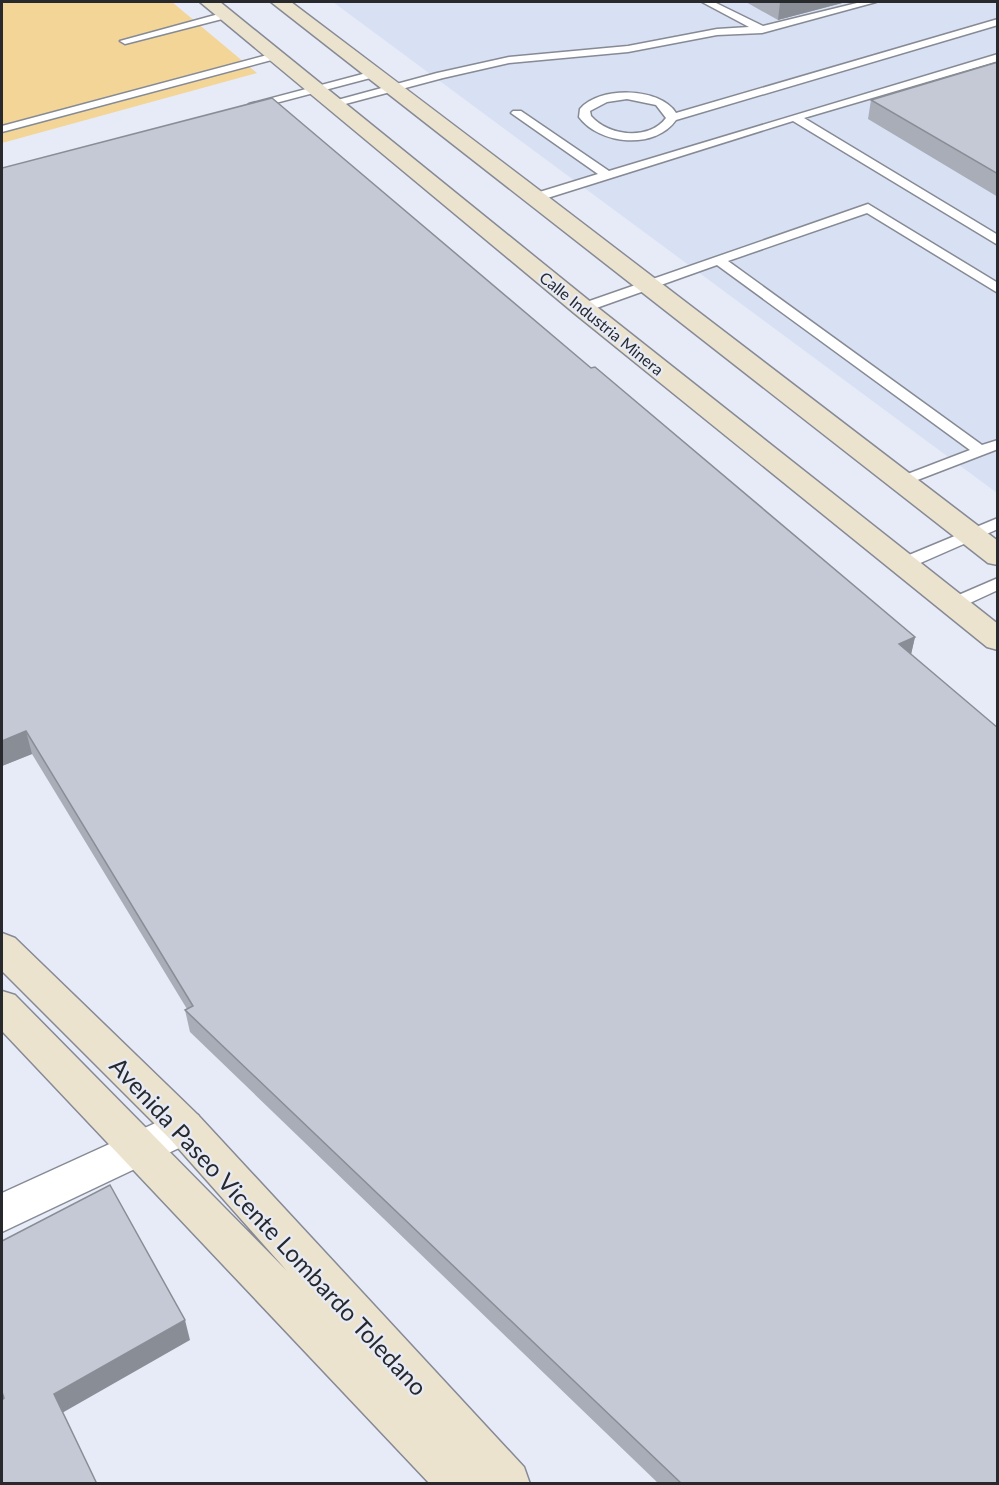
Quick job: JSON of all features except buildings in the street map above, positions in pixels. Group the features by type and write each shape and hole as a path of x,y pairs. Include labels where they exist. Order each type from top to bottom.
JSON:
{"main road":[{"path":"280,2 537,197 648,286 998,556"},
{"name":"Calle Industria Minera","path":"217,8 583,308 998,640"},
{"name":"Avenida Paseo Vicente Lombardo Toledano","path":"2,948 184,1127 507,1484"},
{"name":"Avenida Paseo Vicente Lombardo Toledano","path":"2,1006 141,1147 463,1484"}],"street":[{"path":"2,1213 184,1127"}],"lane":[{"path":"707,2 762,30"},
{"path":"237,110 325,96 383,81 509,60 628,49 717,32 762,30 871,2"},
{"path":"125,41 217,8"},
{"path":"672,118 670,111 661,103 641,97 627,96 613,97 591,104 585,116 588,123 602,130 637,135 662,129 669,124 672,118 998,22"},
{"path":"2,129 275,56"},
{"path":"537,197 794,117 995,60"},
{"path":"325,96 383,81"},
{"path":"517,113 606,174"},
{"path":"794,117 998,241"},
{"path":"583,308 868,208 998,290"},
{"path":"719,261 981,451"},
{"path":"902,481 998,444"},
{"path":"903,564 998,523"},
{"path":"953,604 998,583"}],"shaded area":[{"path":"2,2 172,2 257,73 2,143"},
{"path":"333,2 997,2 997,493"}]}
